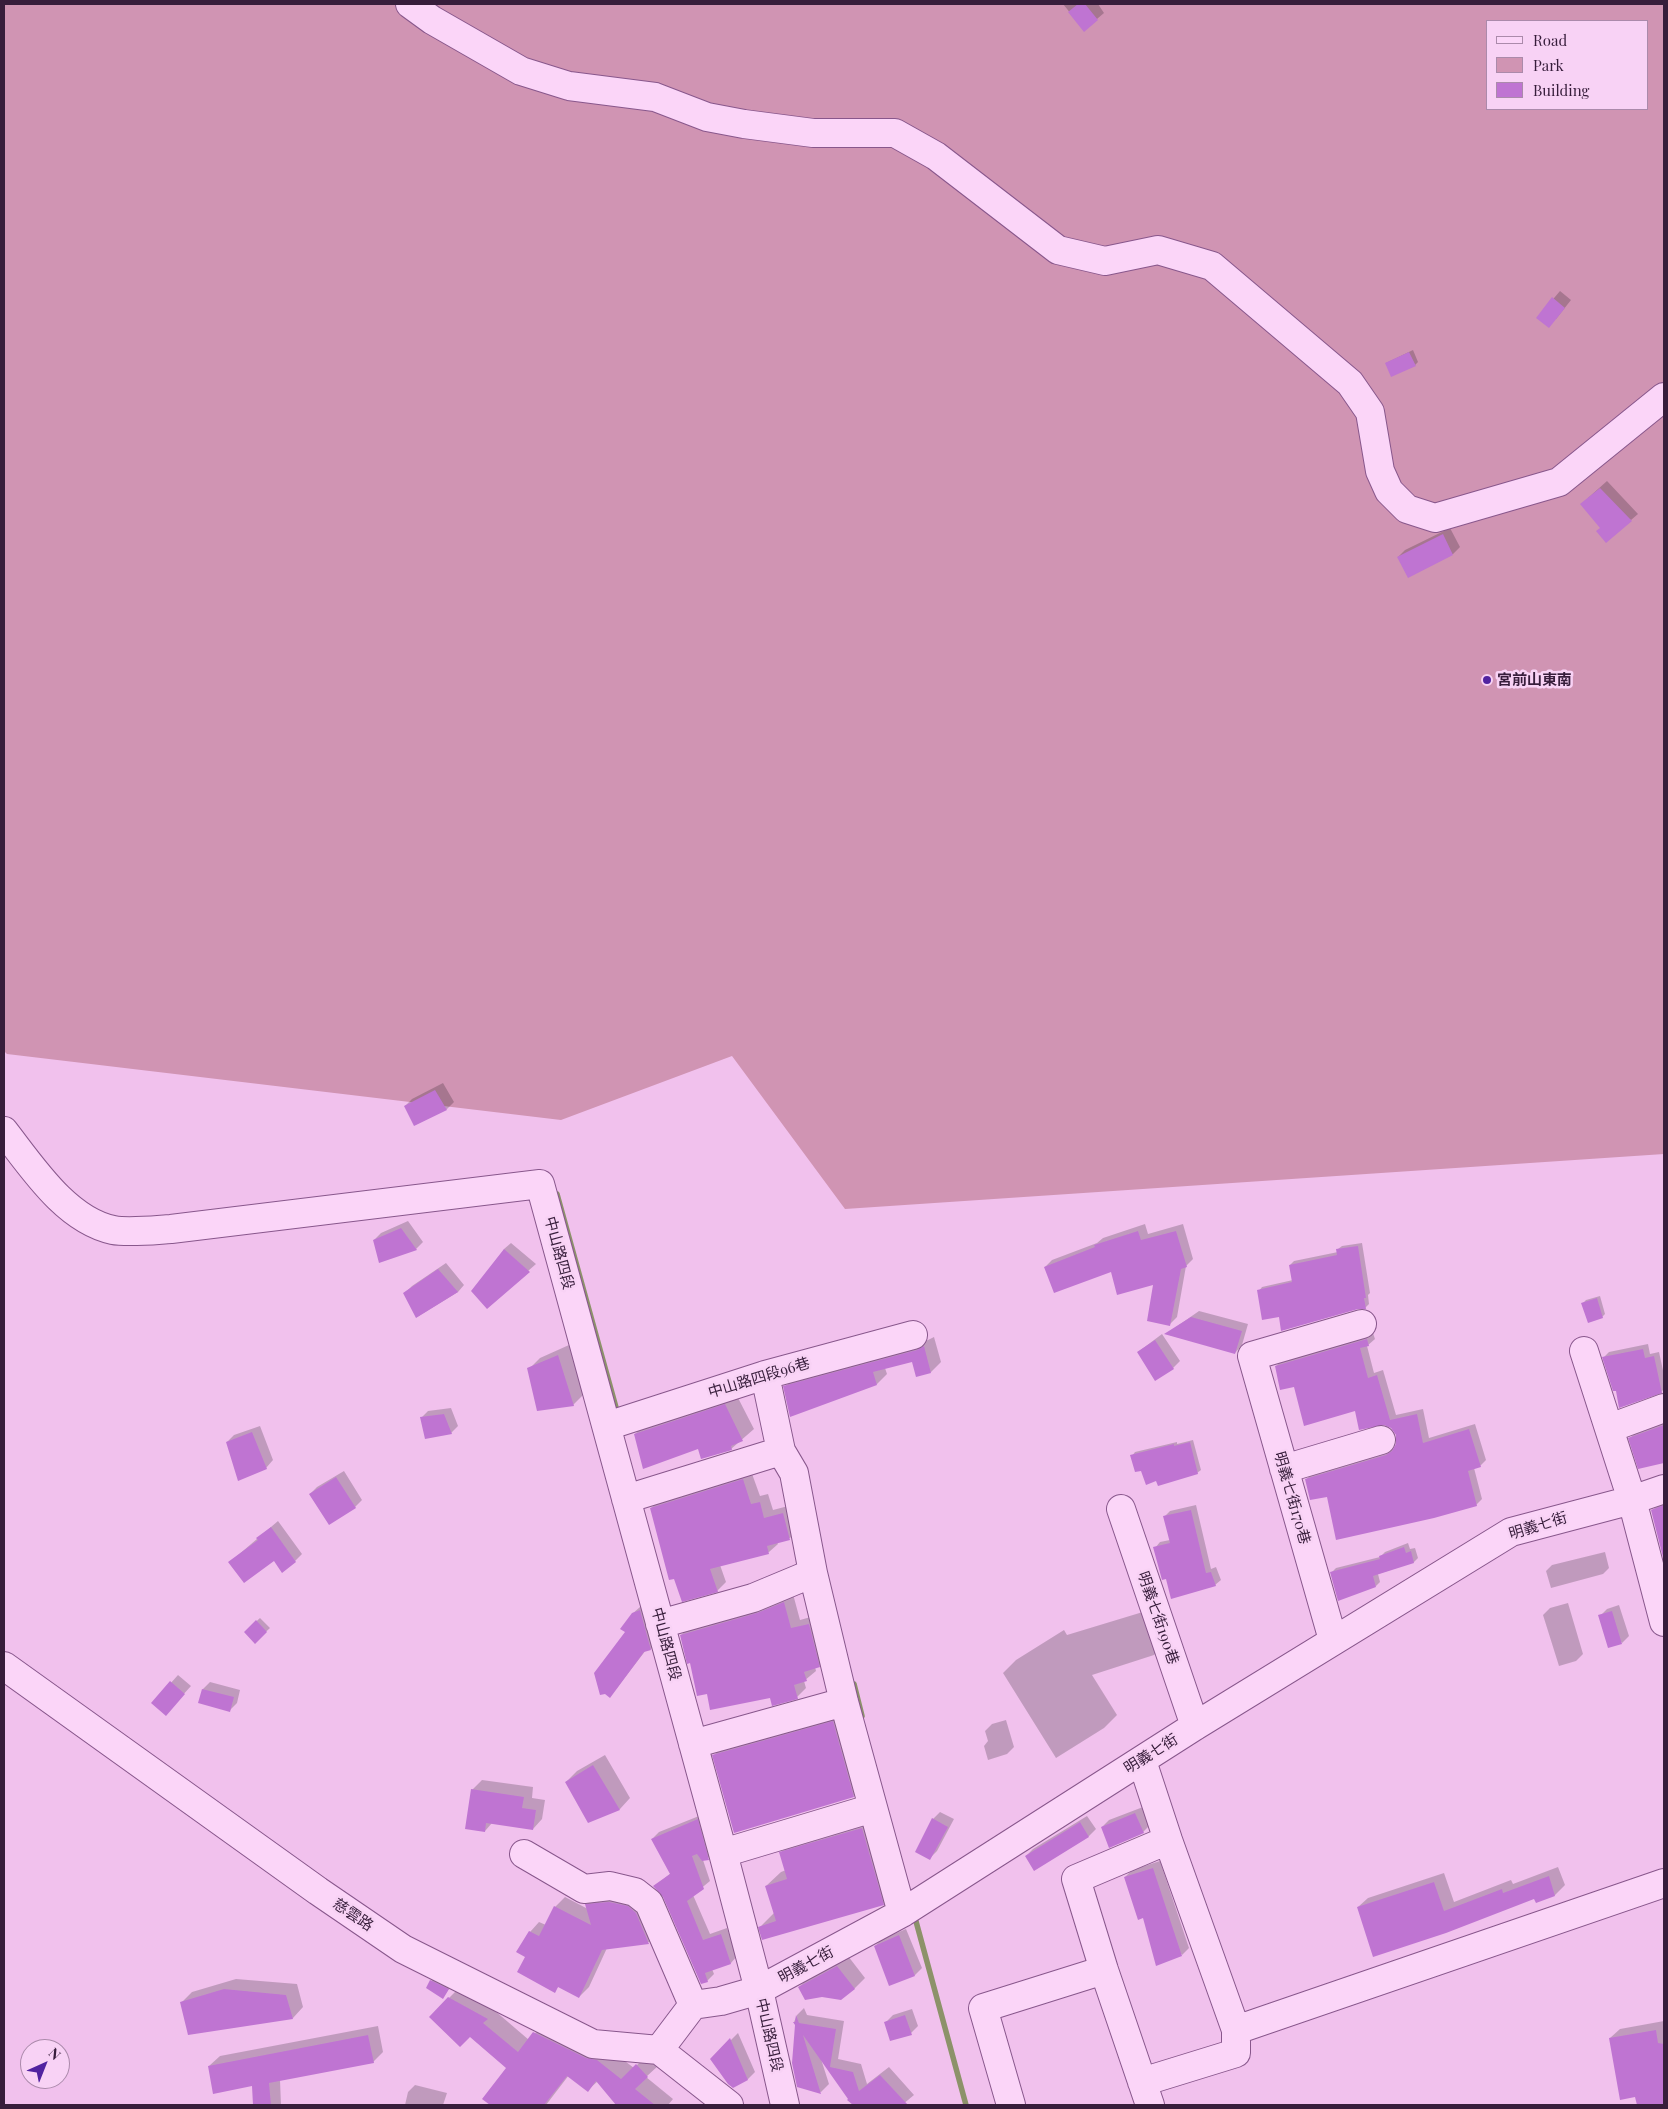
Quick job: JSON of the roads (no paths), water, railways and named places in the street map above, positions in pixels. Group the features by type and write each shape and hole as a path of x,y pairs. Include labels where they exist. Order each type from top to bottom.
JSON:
{"street":[{"path":"410,4 432,20 521,71 569,86 655,97 707,117 744,124 813,133 895,133 936,156 1058,250 1105,261 1158,250 1212,266 1350,383 1370,412 1380,471 1389,491 1407,509 1435,518 1559,482 1664,398"},
{"name":"中山路四段","path":"4,1131 45,1184 84,1219 114,1230 171,1229 540,1184 723,1854 759,1990 785,2105"},
{"name":"明義七街170巷","path":"1333,1640 1252,1356 1362,1324"},
{"name":"中山路四段96巷","path":"607,1426 766,1375 913,1335"},
{"path":"1584,1351 1632,1500 1664,1622"},
{"path":"766,1375 781,1451 794,1473 813,1573 844,1702 873,1808 909,1909"},
{"path":"1610,1428 1664,1408"},
{"path":"1284,1469 1381,1440"},
{"path":"626,1499 781,1451"},
{"name":"明義七街","path":"694,2005 721,2001 759,1990 909,1909 1195,1726 1511,1532 1632,1500 1664,1489"},
{"name":"明義七街190巷","path":"1121,1509 1195,1726"},
{"path":"660,1624 754,1598 813,1573"},
{"name":"慈雲路","path":"4,1666 318,1891 403,1949 593,2044 659,2050"},
{"path":"693,1744 844,1702"},
{"path":"1142,1760 1168,1840 1236,2030 1236,2053 1148,2099 1104,1970 1076,1879 1168,1840"},
{"path":"723,1854 873,1808"},
{"path":"524,1854 584,1889 610,1886 634,1892 649,1903 694,2005 659,2050 729,2105"},
{"path":"1236,2030 1664,1883"},
{"path":"1012,2105 983,2008 1104,1970"}],"waterway":[{"path":"557,1194 619,1413"},
{"path":"854,1684 862,1716"},
{"path":"914,1914 966,2105"}],"place":[{"name":"宮前山東南","path":"1487,680"}]}
